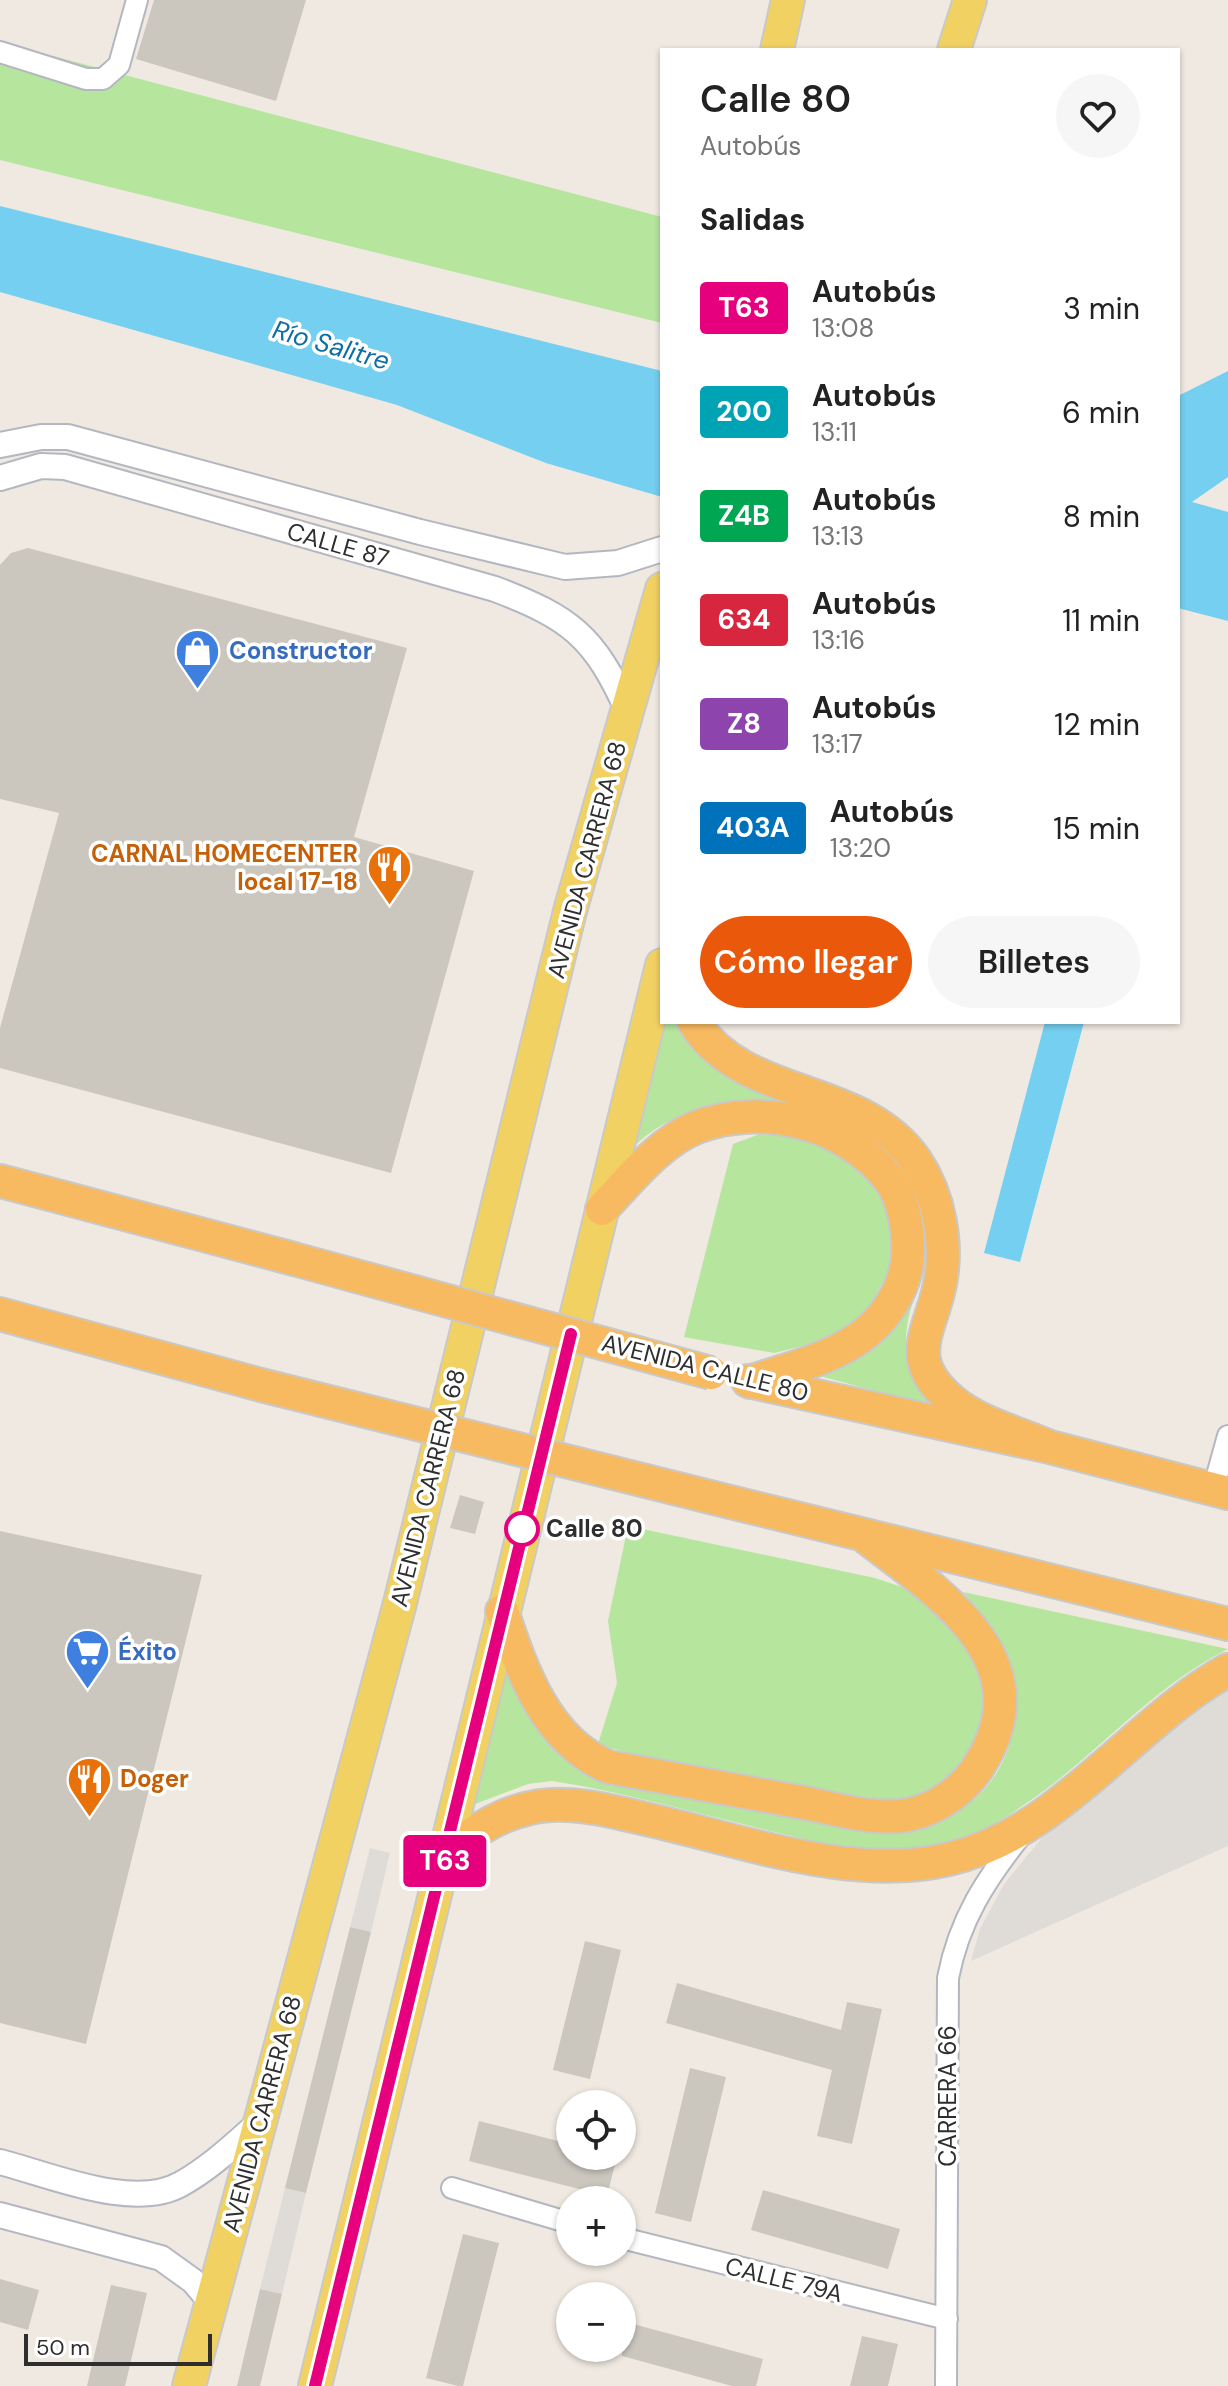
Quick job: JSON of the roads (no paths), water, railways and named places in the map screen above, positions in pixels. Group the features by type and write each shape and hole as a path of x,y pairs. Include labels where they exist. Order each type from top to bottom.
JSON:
{"highway":[{"path":"696,1024 719,1053 765,1078 852,1107 886,1129 914,1159 932,1189 942,1230 941,1283 922,1340 931,1374 952,1401 1050,1447"},
{"path":"602,1209 669,1143 695,1128 730,1117 758,1116 798,1121 836,1134 891,1180 902,1205 908,1242 908,1264 895,1300 869,1330 848,1345 750,1382"},
{"name":"AVENIDA CALLE 80","path":"0,1181 711,1373 1050,1447 1220,1492"},
{"path":"0,1314 261,1385 868,1539 1228,1624"},
{"path":"502,1611 544,1710 562,1733 592,1760 609,1767 839,1809 907,1815 944,1802 975,1773 993,1741 999,1716 997,1681 989,1651 963,1615 868,1539"},
{"path":"446,1854 492,1820 533,1807 564,1805 614,1812 808,1856 859,1864 899,1865 949,1860 1027,1828 1189,1692 1228,1670"}],"main road":[{"path":"777,48 788,0"},
{"path":"955,48 970,0"},
{"name":"AVENIDA CARRERA 68","path":"189,2386 400,1603 570,911 660,596"},
{"path":"315,2386 660,973"}],"street":[{"path":"0,52 86,79 103,79 119,65 137,0"},
{"name":"CALLE 87","path":"0,445 41,437 68,437 420,532 565,567 618,563 660,550"},
{"name":"CALLE 87","path":"0,478 41,466 65,467 540,606 588,640 614,680 628,711"},
{"path":"1220,1492 1228,1436"},
{"name":"CARRERA 66","path":"946,2386 948,1978 962,1925 977,1893 1027,1828"},
{"path":"0,2162 116,2192 139,2195 162,2192 196,2174 260,2122"},
{"path":"452,2188 556,2219"},
{"path":"0,2215 161,2258 193,2281 211,2302"},
{"name":"CALLE 79A","path":"636,2241 947,2319"}],"water":[{"name":"Río Salitre","path":"0,206 660,371 660,496 546,463 397,405 0,292"},
{"path":"1228,371 1228,477 1192,502 1228,512 1228,621 1180,609 1180,395"},
{"path":"1044,1024 1083,1024 1020,1262 984,1253"}],"place":[{"name":"Constructor","path":"198,690"},
{"name":"CARNAL HOMECENTER local 17-18","path":"389,907"},
{"name":"Calle 80","path":"522,1529"},
{"name":"Éxito","path":"87,1691"},
{"name":"Doger","path":"89,1818"}]}
